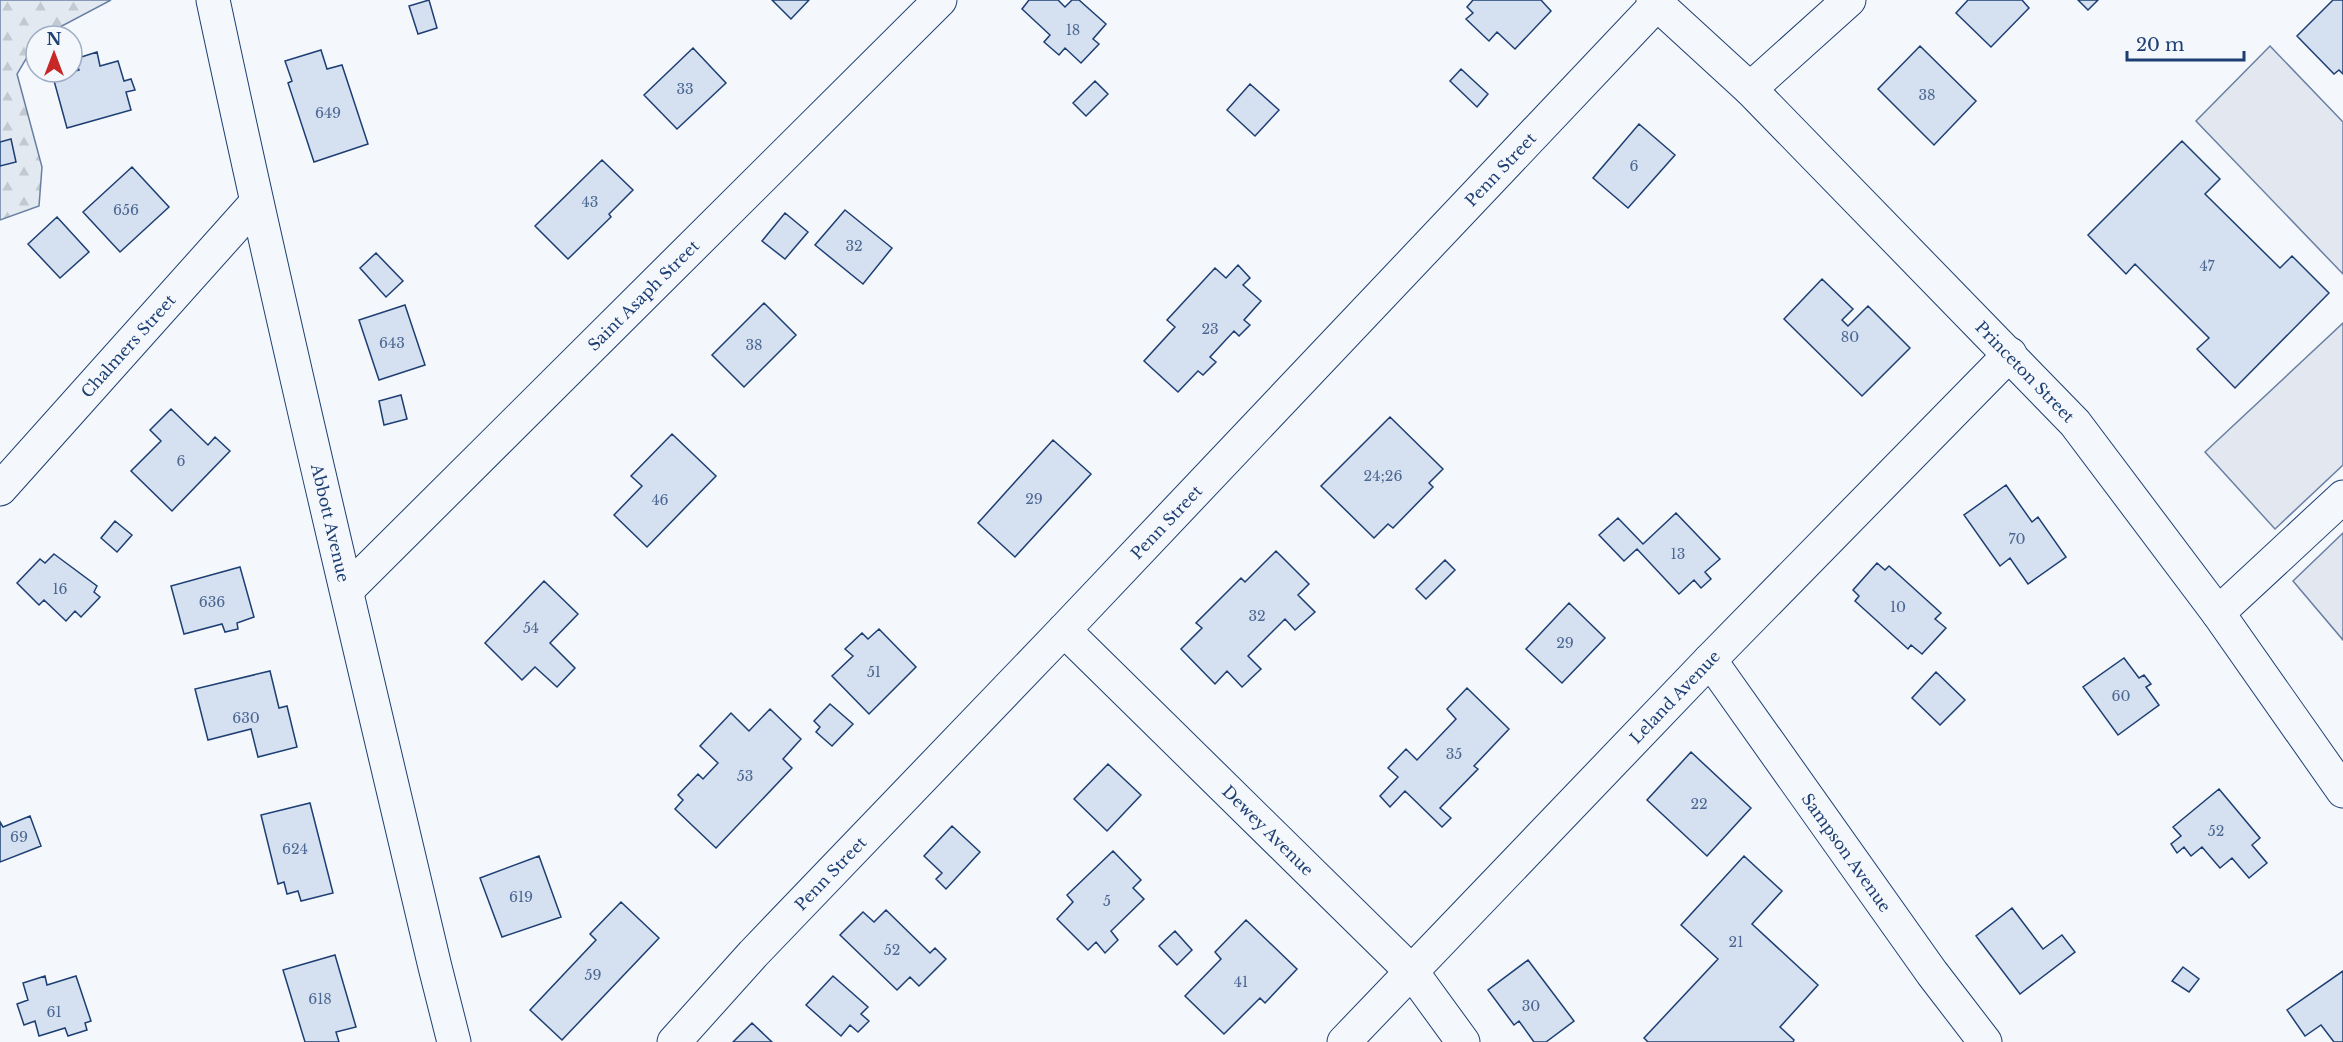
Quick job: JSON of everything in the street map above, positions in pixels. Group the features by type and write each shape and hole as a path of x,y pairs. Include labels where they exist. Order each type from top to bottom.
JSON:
{"street":[{"name":"Abbott Avenue","path":"213,0 256,203 454,1042"},
{"name":"Saint Asaph Street","path":"347,590 940,0"},
{"path":"1750,89 1849,0"},
{"name":"Princeton Street","path":"1655,2 1750,89 2075,423 2218,613 2343,791"},
{"name":"Penn Street","path":"674,1042 753,954 1064,630 1655,2"},
{"name":"Chalmers Street","path":"0,489 256,203"},
{"name":"Leland Avenue","path":"1344,1042 1710,660 2010,354"},
{"path":"2218,613 2343,497"},
{"name":"Dewey Avenue","path":"1064,630 1412,972 1463,1042"},
{"name":"Sampson Avenue","path":"1710,660 1932,973 1985,1042"}],"green space":[{"path":"0,0 111,0 66,24 24,24 24,62 17,74 42,167 39,206 0,220"}],"shaded area":[{"path":"2270,46 2343,122 2343,274 2196,121"},
{"path":"2343,323 2343,465 2275,529 2205,452"},
{"path":"2343,533 2343,640 2293,581"}],"building":[{"path":"429,0 437,28 418,34 409,6"},
{"path":"772,0 809,0 791,19"},
{"path":"1029,0 1058,0 1065,7 1072,0 1079,0 1106,24 1093,39 1099,44 1081,63 1065,48 1059,55 1044,42 1050,35 1022,9"},
{"path":"1473,0 1541,0 1551,11 1515,49 1497,32 1489,41 1466,19 1473,13 1467,7"},
{"path":"1968,0 2022,0 2029,8 1991,47 1956,13"},
{"path":"2078,0 2098,0 2088,10"},
{"path":"2333,0 2343,0 2343,74 2339,70 2334,74 2297,36"},
{"path":"1920,46 1976,101 1934,145 1878,89"},
{"path":"693,48 726,83 677,129 644,95"},
{"path":"321,50 327,69 342,65 368,144 314,162 288,83 292,81 285,61"},
{"path":"97,52 100,66 118,61 124,81 131,79 135,90 126,92 131,110 67,128 55,84 84,84 84,56"},
{"path":"1461,69 1488,94 1477,107 1450,81"},
{"path":"1095,81 1108,94 1086,116 1073,103"},
{"path":"1250,84 1279,110 1255,136 1227,110"},
{"path":"1639,124 1675,155 1628,208 1593,178"},
{"path":"11,139 16,162 0,166 0,142"},
{"path":"2182,141 2220,179 2205,194 2280,268 2292,256 2329,293 2235,388 2197,349 2209,338 2135,264 2126,274 2088,235"},
{"path":"602,160 633,190 609,214 611,217 568,259 535,226"},
{"path":"132,167 169,207 120,252 83,212"},
{"path":"845,210 892,248 863,284 815,245"},
{"path":"785,213 808,232 785,259 762,241"},
{"path":"57,217 89,252 60,278 28,244"},
{"path":"376,253 403,281 386,297 360,268"},
{"path":"1238,265 1250,278 1243,285 1261,301 1244,320 1250,325 1239,336 1234,331 1210,357 1216,362 1203,375 1198,371 1178,392 1144,361 1175,327 1167,320 1215,268 1226,278"},
{"path":"1822,279 1853,309 1842,320 1848,326 1868,306 1910,348 1862,396 1784,319"},
{"path":"764,303 796,335 744,387 712,355"},
{"path":"405,305 425,365 379,380 359,320"},
{"path":"401,395 407,419 384,425 379,401"},
{"path":"171,409 208,445 215,437 230,451 172,511 131,471 161,441 150,430"},
{"path":"1390,417 1443,469 1429,483 1433,487 1393,528 1388,524 1374,538 1321,486"},
{"path":"672,434 716,476 647,547 614,515 642,486 631,476"},
{"path":"1053,440 1091,474 1015,557 978,523"},
{"path":"2006,485 2032,522 2038,517 2066,557 2028,584 2010,558 2000,566 1964,515"},
{"path":"1676,513 1720,559 1705,572 1711,579 1701,588 1694,580 1679,594 1637,549 1624,561 1599,535 1618,518 1643,544"},
{"path":"115,521 132,535 117,552 101,538"},
{"path":"1276,551 1309,584 1298,595 1315,612 1295,630 1285,619 1248,656 1261,669 1242,687 1227,671 1215,684 1181,649 1202,628 1196,623 1241,578 1245,582"},
{"path":"54,554 97,586 94,592 100,597 81,617 75,611 66,621 44,600 39,605 17,583 40,559 45,563"},
{"path":"1445,560 1455,570 1426,599 1416,589"},
{"path":"1877,563 1885,570 1889,566 1941,613 1935,619 1946,628 1922,654 1911,645 1908,649 1855,601 1859,596 1853,590"},
{"path":"240,567 254,617 237,623 238,629 225,632 222,624 184,634 171,586"},
{"path":"544,581 578,614 550,643 575,668 557,687 535,667 522,680 485,643"},
{"path":"1569,603 1605,638 1562,683 1526,649"},
{"path":"879,629 916,667 869,714 832,676 853,656 845,649 862,633 868,639"},
{"path":"2124,658 2139,678 2144,675 2151,684 2146,687 2159,705 2118,735 2083,687"},
{"path":"270,671 279,708 287,706 297,747 258,757 251,729 208,740 195,689"},
{"path":"1936,672 1965,700 1940,725 1912,698"},
{"path":"1467,688 1509,729 1474,766 1478,769 1440,808 1451,818 1442,827 1405,791 1390,807 1380,796 1398,777 1388,768 1406,749 1417,760 1456,719 1447,709"},
{"path":"830,704 853,724 832,746 816,732 820,727 814,721"},
{"path":"770,709 801,739 783,759 792,768 716,848 675,809 683,800 678,795 698,774 703,779 718,763 700,746 731,713 749,731"},
{"path":"1691,752 1751,808 1707,856 1647,800"},
{"path":"1108,764 1141,795 1107,831 1074,799"},
{"path":"2219,789 2260,838 2252,845 2267,863 2249,878 2232,858 2220,868 2202,847 2191,856 2184,847 2177,853 2171,844 2181,836 2173,827"},
{"path":"310,803 333,893 301,901 298,891 287,894 284,882 278,884 261,815"},
{"path":"30,816 41,846 0,862 0,822 3,827"},
{"path":"952,826 980,852 946,889 936,879 942,873 924,856"},
{"path":"1113,851 1141,880 1133,888 1144,899 1111,931 1118,940 1105,953 1096,942 1088,950 1057,919 1073,902 1067,895"},
{"path":"539,856 561,917 502,937 480,878"},
{"path":"1744,856 1782,891 1752,924 1818,985 1780,1027 1794,1040 1793,1042 1648,1042 1644,1038 1718,959 1681,925"},
{"path":"621,902 659,938 562,1040 530,1010 596,940 590,934"},
{"path":"2012,908 2043,949 2062,935 2075,952 2020,994 1976,936"},
{"path":"886,910 930,953 935,948 946,959 919,986 910,977 897,990 840,935 863,912 874,922"},
{"path":"1246,920 1297,969 1265,1003 1260,998 1224,1034 1185,996 1221,959 1215,952"},
{"path":"1175,931 1192,950 1177,965 1159,946"},
{"path":"335,955 356,1027 336,1032 339,1042 305,1042 283,970"},
{"path":"1528,960 1574,1021 1546,1042 1534,1042 1519,1021 1514,1025 1488,990"},
{"path":"2183,967 2199,979 2189,992 2172,981"},
{"path":"2343,971 2343,1042 2334,1042 2321,1025 2305,1036 2287,1010"},
{"path":"45,976 47,985 76,976 91,1021 85,1023 87,1030 68,1036 65,1028 39,1036 35,1021 24,1025 17,1004 28,1000 23,983"},
{"path":"833,976 868,1007 861,1014 869,1021 858,1032 850,1025 841,1036 806,1005"},
{"path":"752,1023 772,1042 733,1042"}]}
